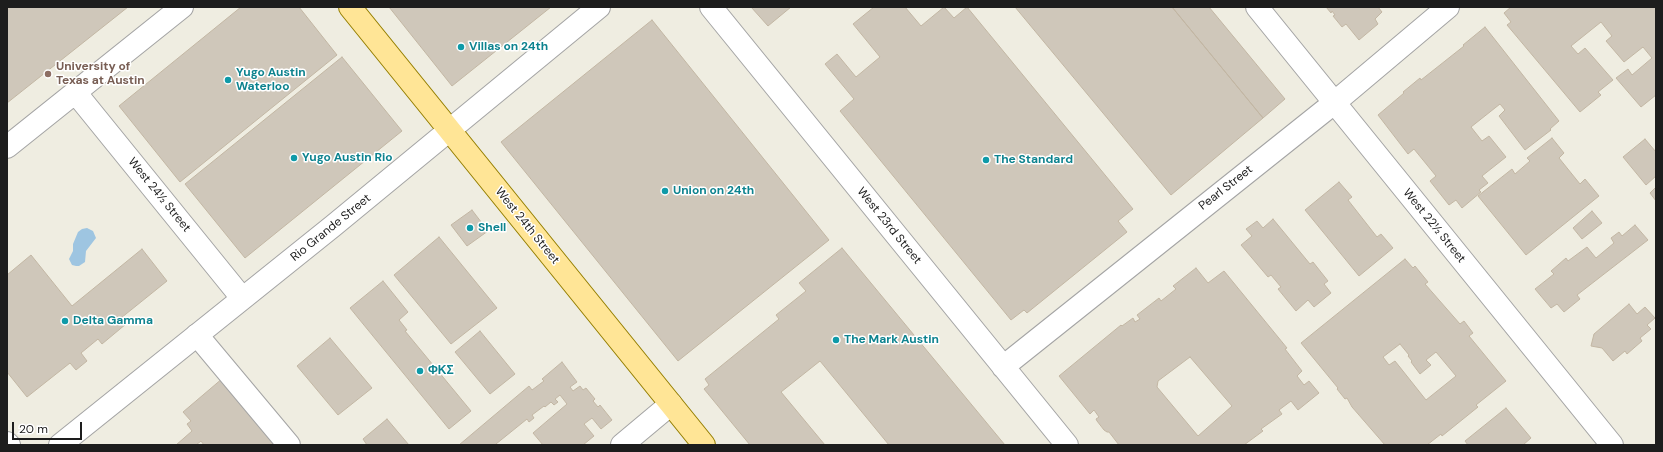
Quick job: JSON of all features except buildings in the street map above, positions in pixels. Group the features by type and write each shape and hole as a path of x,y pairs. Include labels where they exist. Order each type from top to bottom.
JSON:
{"main road":[{"name":"West 24th Street","path":"350,7 704,445"}],"street":[{"path":"7,147 182,7"},
{"name":"Rio Grande Street","path":"60,445 450,130 599,7"},
{"name":"West 23rd Street","path":"711,7 1067,445"},
{"name":"West 22½ Street","path":"1257,7 1612,445"},
{"name":"Pearl Street","path":"1004,367 1189,217 1334,103 1448,7"},
{"name":"West 24½ Street","path":"75,92 242,298"},
{"path":"197,335 289,445"},
{"path":"622,445 671,404"}],"water":[{"path":"87,228 93,231 96,238 86,251 85,262 79,266 72,265 69,259 73,251 73,244 78,232"}],"place":[{"name":"Villas on 24th","path":"461,47"},
{"name":"University of Texas at Austin","path":"48,74"},
{"name":"Yugo Austin Waterloo","path":"228,80"},
{"name":"Yugo Austin Rio","path":"294,158"},
{"name":"The Standard","path":"986,160"},
{"name":"Union on 24th","path":"665,191"},
{"name":"Shell","path":"470,228"},
{"name":"Delta Gamma","path":"65,321"},
{"name":"The Mark Austin","path":"836,340"},
{"name":"ΦΚΣ","path":"420,371"}]}
